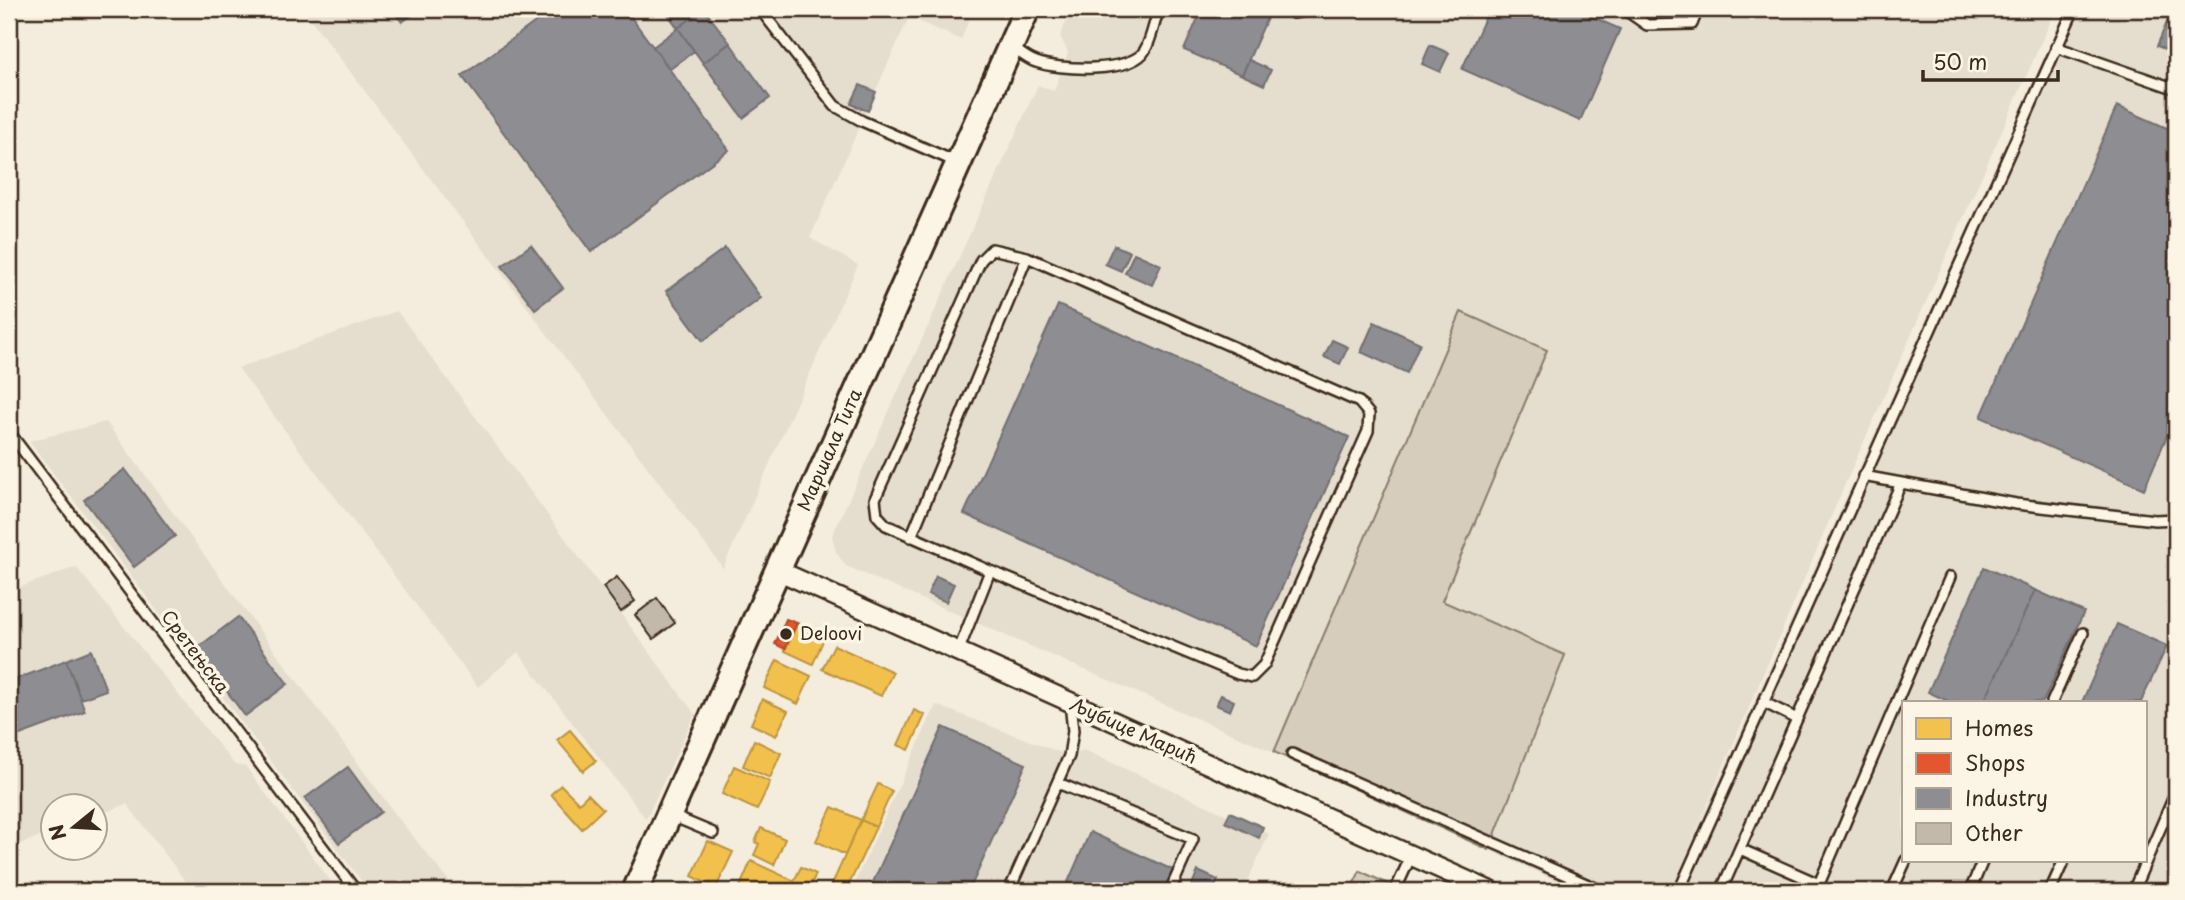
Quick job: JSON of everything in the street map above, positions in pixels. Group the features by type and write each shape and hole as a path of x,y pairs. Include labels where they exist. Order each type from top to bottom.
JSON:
{"main road":[{"name":"Маршала Тита","path":"635,891 1027,9"}],"street":[{"name":"Љубице Марић","path":"777,570 1490,891"}],"lane":[{"path":"760,9 835,106 862,121 957,163"},
{"path":"1011,47 1034,61 1062,67 1114,66 1132,62 1145,52 1159,9"},
{"path":"1293,13 1315,9"},
{"path":"1624,9 1647,25 1692,23 1698,9"},
{"path":"1679,891 2074,9"},
{"path":"2056,47 2176,89"},
{"path":"992,249 1027,257 1359,402 1369,414 1368,431 1264,665 1252,677 1238,674 989,571 886,525 877,514 875,499 981,260 992,249"},
{"path":"911,537 1027,257"},
{"name":"Сретењска","path":"9,432 356,891"},
{"path":"1863,476 2015,504 2155,520 2176,519"},
{"path":"1721,891 1901,483"},
{"path":"958,652 989,571"},
{"path":"1740,849 1817,888 1950,577"},
{"path":"2053,701 2083,633"},
{"path":"1763,702 1797,719"},
{"path":"1009,891 1069,756 1073,731 1070,703"},
{"path":"1293,754 1602,891"},
{"path":"1058,783 1193,839 1170,891"},
{"path":"2146,861 2176,792"},
{"path":"668,815 713,833"},
{"path":"1395,891 1411,856"},
{"path":"1892,891 1905,862"},
{"path":"1970,891 1982,862"},
{"path":"2050,891 2063,862"},
{"path":"2133,891 2146,862"}],"shaded area":[{"path":"303,9 973,9 961,40 909,17 862,121 810,238 858,265 723,568"},
{"path":"1072,9 2056,9 1846,482 1685,856 2066,9 2176,9 2176,891 1579,891 1489,850 1565,656 1442,602 1547,350 1462,313 1274,752 846,566 836,552 832,536 1038,85 1054,91 1068,52 1060,36"},
{"path":"397,311 695,714 646,819 518,652 478,687 238,368"},
{"path":"1461,312 1547,350 1442,601 1565,655 1489,850 1274,752"},
{"path":"106,422 402,823 457,891 369,891 29,441"},
{"path":"76,567 234,764 246,767 338,891 193,891 127,804 108,811 108,792 38,792 38,837 9,848 9,591"},
{"path":"936,705 1069,756 1084,750 1269,834 1243,891 851,891"},
{"path":"1360,871 1403,891 1350,891"}],"building: Homes":[{"path":"797,623 825,636 813,664 785,651"},
{"path":"834,645 893,672 881,696 822,669"},
{"path":"777,660 811,676 798,704 764,688"},
{"path":"762,699 788,711 776,736 751,724"},
{"path":"914,710 925,715 909,750 898,745"},
{"path":"570,730 596,761 583,771 557,740"},
{"path":"754,740 781,753 770,778 743,766"},
{"path":"734,766 770,782 757,810 722,794"},
{"path":"878,784 892,791 876,827 861,820"},
{"path":"561,785 579,803 588,794 603,809 582,829 551,794"},
{"path":"832,807 861,820 845,855 816,841"},
{"path":"861,820 876,827 846,891 829,891"},
{"path":"761,828 785,839 774,865 754,855 759,844 755,842"},
{"path":"708,841 733,852 716,888 692,876"},
{"path":"751,861 794,881 801,867 816,874 808,891 738,891"}],"building: Shops":[{"name":"Deloovi","path":"786,619 797,623 785,649 775,644"}],"building: Industry":[{"path":"392,9 420,9 402,22"},
{"path":"553,9 625,9 729,150 591,252 462,76"},
{"path":"664,9 704,9 678,28"},
{"path":"704,9 730,43 703,63 678,28"},
{"path":"1202,9 1271,9 1242,75 1184,50"},
{"path":"1489,9 1574,9 1620,29 1580,121 1462,69"},
{"path":"2170,15 2176,18 2176,54 2157,46"},
{"path":"678,28 694,51 670,69 653,47"},
{"path":"730,43 770,98 743,118 703,63"},
{"path":"1430,45 1449,53 1440,72 1422,64"},
{"path":"1249,60 1271,70 1264,85 1242,75"},
{"path":"860,85 876,92 868,111 851,104"},
{"path":"2117,106 2176,132 2176,415 2144,489 1981,417"},
{"path":"531,245 563,288 535,309 502,266"},
{"path":"1114,245 1130,252 1121,271 1105,264"},
{"path":"725,248 761,298 703,341 666,291"},
{"path":"1134,253 1161,265 1152,285 1125,273"},
{"path":"1058,305 1349,437 1256,646 964,514"},
{"path":"1374,322 1420,343 1407,373 1361,352"},
{"path":"1332,340 1348,347 1340,364 1324,357"},
{"path":"125,469 175,536 134,567 84,500"},
{"path":"1984,567 2035,590 1984,701 1948,701 1928,692"},
{"path":"936,576 954,584 946,602 928,594"},
{"path":"2035,590 2084,612 2043,701 1984,701"},
{"path":"238,617 288,684 245,716 196,649"},
{"path":"2117,624 2167,646 2141,701 2082,701"},
{"path":"91,650 106,690 81,699 66,660"},
{"path":"66,660 85,711 9,739 9,682"},
{"path":"1221,695 1234,701 1230,711 1216,705"},
{"path":"943,727 1026,764 969,891 869,891"},
{"path":"348,767 381,812 339,843 305,798"},
{"path":"1230,812 1263,827 1259,838 1225,822"},
{"path":"1090,832 1175,871 1166,891 1064,891"},
{"path":"1198,871 1218,880 1213,891 1189,891"}],"building: Other":[{"path":"617,577 635,601 621,612 603,587"},
{"path":"657,598 675,623 653,639 635,615"}],"place":[{"name":"Deloovi","path":"786,634"}]}
